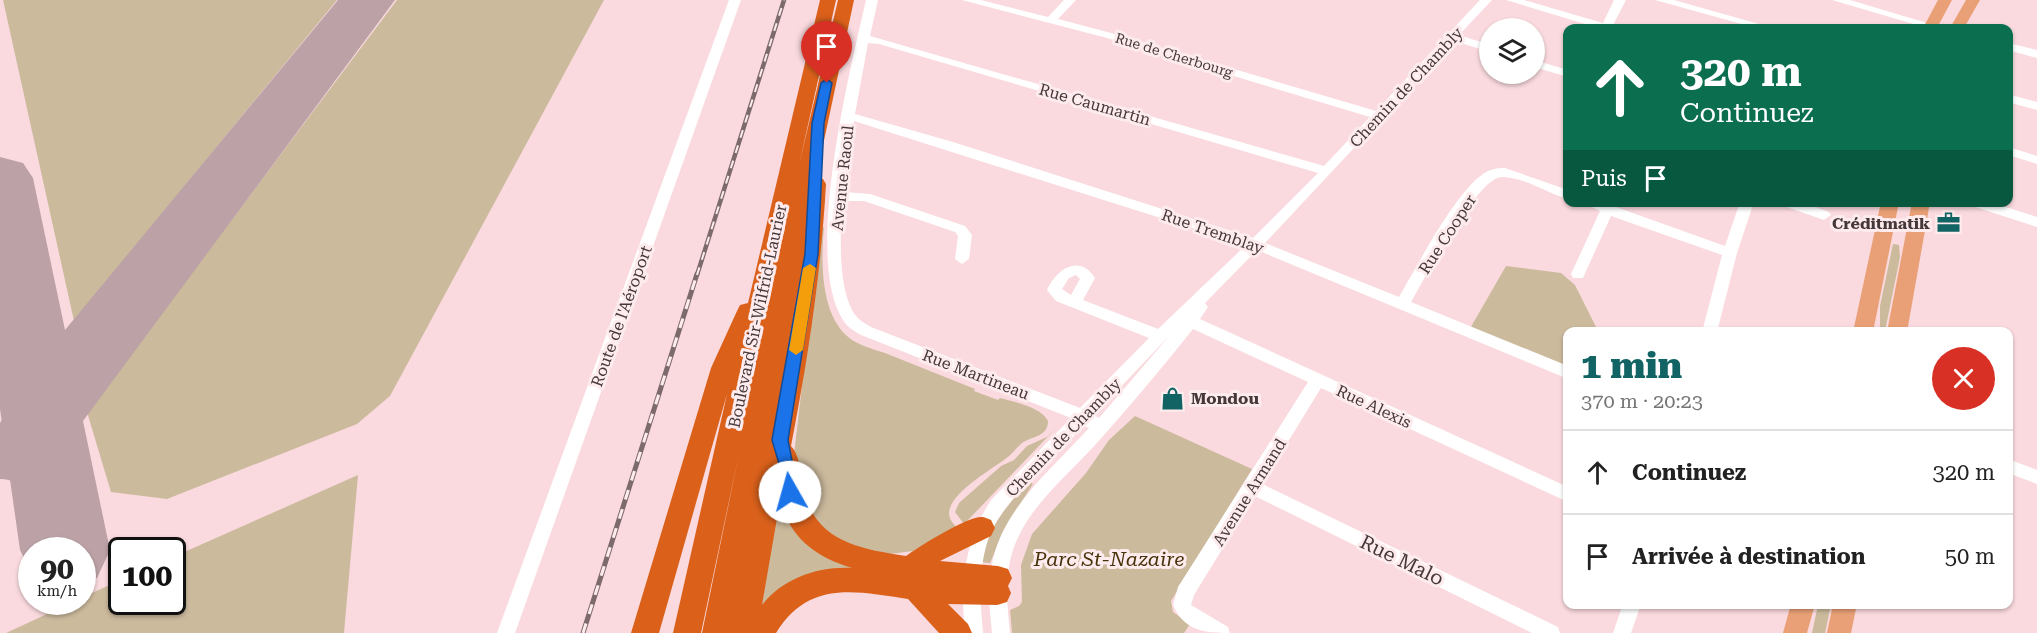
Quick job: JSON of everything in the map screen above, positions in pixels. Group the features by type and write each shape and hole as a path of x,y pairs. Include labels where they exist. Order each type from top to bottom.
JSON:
{"highway":[{"name":"Boulevard Sir-Wilfrid-Laurier","path":"687,633 766,269 828,0"},
{"name":"Boulevard Sir-Wilfrid-Laurier","path":"716,633 818,123 846,0"},
{"path":"744,633 780,440 814,233 818,123"},
{"path":"645,633 723,368 766,269"},
{"path":"780,440 792,501 799,516 813,534 844,554 913,578 958,633"},
{"path":"913,578 932,552 982,528"},
{"path":"760,633 769,617 788,597 817,582 842,579 913,578 984,585"}],"main road":[{"path":"1932,24 1945,0"},
{"path":"1959,24 1973,0"},
{"path":"1864,327 1889,207"},
{"path":"1897,327 1920,207"},
{"path":"1796,633 1802,609"},
{"path":"1839,633 1844,609"}],"street":[{"name":"Route de l'Aéroport","path":"506,633 735,0"},
{"name":"Avenue Raoul","path":"851,320 841,300 836,276 837,196 849,116 872,0"},
{"name":"Rue de Cherbourg","path":"968,0 1111,36 1379,116"},
{"path":"1050,21 1070,0"},
{"name":"Chemin de Chambly","path":"974,633 984,585 1028,508 1101,427 1185,319 1486,0"},
{"path":"1512,0 1593,24"},
{"path":"1609,24 1620,0"},
{"path":"1661,0 1752,24"},
{"path":"1838,0 1920,24"},
{"path":"1453,37 1479,45"},
{"name":"Rue Caumartin","path":"863,39 882,41 1327,171"},
{"path":"2013,47 2037,54"},
{"path":"1545,67 1563,72"},
{"path":"2013,99 2037,106"},
{"name":"Rue Tremblay","path":"849,116 948,145 1254,244 1563,371"},
{"path":"2013,153 2037,160"},
{"name":"Rue Cooper","path":"1402,305 1457,212 1485,178 1496,172 1508,174 1563,193"},
{"path":"837,196 865,197 960,229 965,235 962,259"},
{"path":"1600,207 1730,253"},
{"path":"1711,327 1730,253 1745,207"},
{"path":"1801,207 1824,215"},
{"path":"1990,207 2037,222"},
{"path":"1578,274 1607,210"},
{"path":"1074,302 1159,337"},
{"name":"Chemin de Chambly","path":"1001,633 974,549 982,528 1005,497 1082,416 1159,337 1185,319"},
{"name":"Rue Alexis","path":"1185,319 1563,493"},
{"name":"Rue Martineau","path":"851,320 870,333 1082,416 1101,427"},
{"name":"Avenue Armand","path":"1221,633 1191,615 1182,605 1185,593 1253,488 1318,380"},
{"path":"2013,468 2037,477"},
{"name":"Rue Malo","path":"1253,488 1551,633"},
{"path":"1622,633 1630,609"}],"green space":[{"path":"3,0 337,0 74,321"},
{"path":"397,0 604,0 390,396 357,424 167,499 111,492 87,412"},
{"path":"824,227 823,270 827,300 838,326 847,336 860,344 975,389 974,391 998,400 1000,398 1027,406 1040,412 1048,421 1042,433 1022,443 1009,456 960,493 949,511 951,520 958,528 913,551 878,554 821,533 792,472 820,230"},
{"path":"1893,244 1899,245 1900,257 1886,327 1880,327 1880,306"},
{"path":"1506,266 1561,273 1575,285 1596,327 1563,327 1563,371 1468,332"},
{"name":"Parc St-Nazaire","path":"1135,416 1252,469 1171,601 1173,612 1190,624 1184,633 1012,633 1010,610 1022,602 1021,565 1032,534 1086,473 1109,440"},
{"path":"1058,426 964,524 955,512 959,503 1001,466 1014,460 1027,446 1047,437"},
{"path":"358,475 344,633 6,633 45,615 96,615 96,591 108,586 108,615 186,615 186,551"},
{"path":"1029,481 1033,484 1006,526 990,563 980,562 983,550 999,518"},
{"path":"785,491 869,575 768,610 760,604 771,511"},
{"path":"1817,609 1830,609 1825,633 1812,633"}],"taxiway":[{"path":"30,349 35,369 48,374 62,372 86,358"},
{"path":"0,445 15,429 37,390"},
{"path":"0,465 16,466 29,471 54,487"}],"runway":[{"path":"42,415 367,0"},
{"path":"0,178 63,537"}],"railway":[{"path":"697,275 784,0"},
{"path":"583,633 697,274"}],"slow traffic":[{"path":"796,350 810,268"}],"place":[{"name":"Créditmatik","path":"1948,223"},
{"name":"Mondou","path":"1173,398"}],"route":[{"path":"790,492 780,440 812,254 818,123 827,83"}]}
